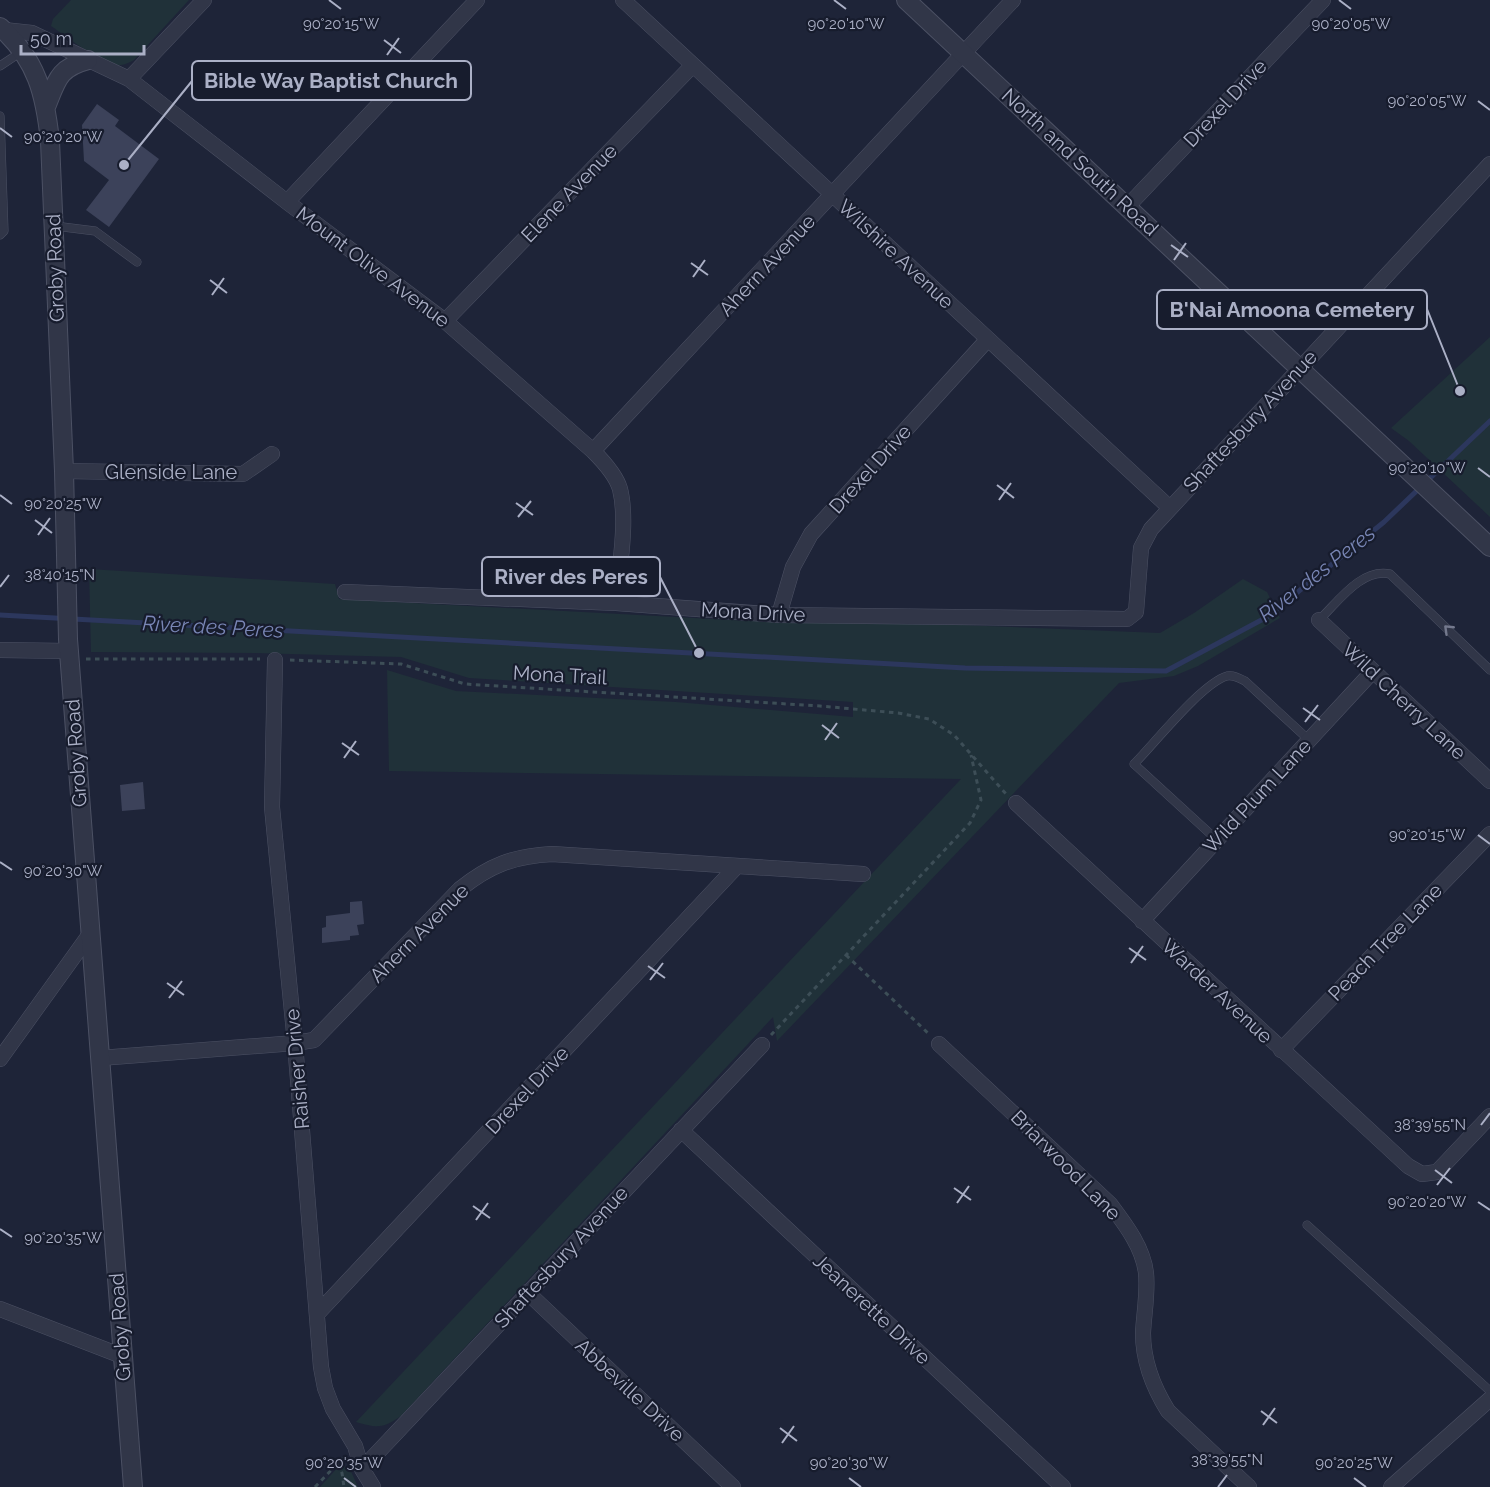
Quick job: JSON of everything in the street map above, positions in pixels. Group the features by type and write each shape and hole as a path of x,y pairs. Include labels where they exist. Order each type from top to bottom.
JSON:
{"street":[{"path":"129,79 204,0"},
{"path":"287,202 477,0"},
{"name":"Wilshire Avenue","path":"623,0 1170,508"},
{"name":"North and South Road","path":"906,0 1490,547"},
{"name":"Ahern Avenue","path":"593,451 1013,0"},
{"name":"Drexel Drive","path":"1127,207 1323,0"},
{"name":"Mount Olive Avenue","path":"2,29 32,33 129,79 445,321 593,451 607,466 620,488 622,547 616,603"},
{"name":"Groby Road","path":"2,29 22,51 37,77 46,107 50,141 69,650 133,1487"},
{"path":"46,107 57,79 65,69 72,64 88,60"},
{"name":"Elene Avenue","path":"445,321 693,65"},
{"name":"Shaftesbury Avenue","path":"1126,619 1136,612 1141,548 1151,529 1490,164"},
{"name":"Drexel Drive","path":"779,615 793,567 811,534 988,339"},
{"name":"Glenside Lane","path":"64,471 243,474 272,454"},
{"name":"Mona Drive","path":"345,592 616,603 779,615 1126,619"},
{"name":"Wild Cherry Lane","path":"1319,620 1490,781"},
{"path":"0,650 69,650"},
{"name":"Raisher Drive","path":"275,660 272,807 295,1043 321,1367 325,1388 333,1409 355,1446 362,1469 373,1487"},
{"name":"Wild Plum Lane","path":"1142,921 1373,671"},
{"name":"Warder Avenue","path":"1016,803 1400,1161 1422,1174 1437,1172 1490,1116"},
{"name":"Peach Tree Lane","path":"1281,1050 1490,834"},
{"name":"Ahern Avenue","path":"100,1058 314,1040 460,889 479,874 504,862 532,855 552,854 863,874"},
{"name":"Drexel Drive","path":"317,1314 737,866"},
{"path":"0,1059 90,934"},
{"name":"Briarwood Lane","path":"939,1044 1110,1204 1126,1226 1139,1249 1146,1271 1147,1293 1143,1335 1150,1378 1168,1411 1249,1487"},
{"name":"Shaftesbury Avenue","path":"362,1469 762,1045"},
{"name":"Jeanerette Drive","path":"681,1130 1052,1484"},
{"name":"Abbeville Drive","path":"527,1292 733,1487"},
{"path":"0,1309 122,1356"},
{"path":"1396,1486 1490,1399"}],"lane":[{"path":"0,66 22,51"},
{"path":"0,116 3,231 0,235"},
{"path":"53,226 95,231 137,262"},
{"path":"1319,620 1358,582 1381,572 1390,574 1490,670"},
{"path":"1217,840 1134,764 1203,690 1226,676 1236,676 1245,681 1309,740"},
{"path":"1307,1225 1490,1391"}],"path":[{"name":"Mona Trail","path":"69,650 401,664 465,684 898,713 929,719 954,735 1016,803"},
{"path":"762,1045 975,815 981,800 970,754"},
{"path":"846,956 939,1044"},
{"path":"315,1487 355,1446"},
{"path":"337,1464 342,1473 344,1487"}],"shaded area":[{"path":"71,0 189,0 134,60 119,65 109,63 92,54 51,26 53,19"},
{"path":"1490,337 1490,517 1409,441 1391,428"},
{"path":"89,569 335,584 339,599 750,621 962,625 1160,633 1243,579 1267,592 1280,618 1198,666 1174,676 1119,683 777,1041 773,1017 401,1416 384,1425 374,1426 356,1422 961,779 389,771 387,670 456,691 676,702 853,717 853,702 469,678 401,657 91,652"},
{"path":"339,1466 349,1467 358,1487 320,1487"}],"building":[{"path":"97,104 119,120 115,126 159,159 109,227 86,210 109,180 84,161 82,125"},
{"path":"143,782 145,809 122,811 120,785"},
{"path":"362,901 364,924 357,925 359,935 350,936 350,940 322,943 322,928 326,927 326,916 350,913 350,902"}],"waterway":[{"name":"River des Peres","path":"0,615 965,668 1166,671 1267,617 1384,522 1490,421"}],"place":[{"name":"Bible Way Baptist Church","path":"124,165"},
{"name":"B'Nai Amoona Cemetery","path":"1460,391"},
{"name":"River des Peres","path":"699,653"}]}
